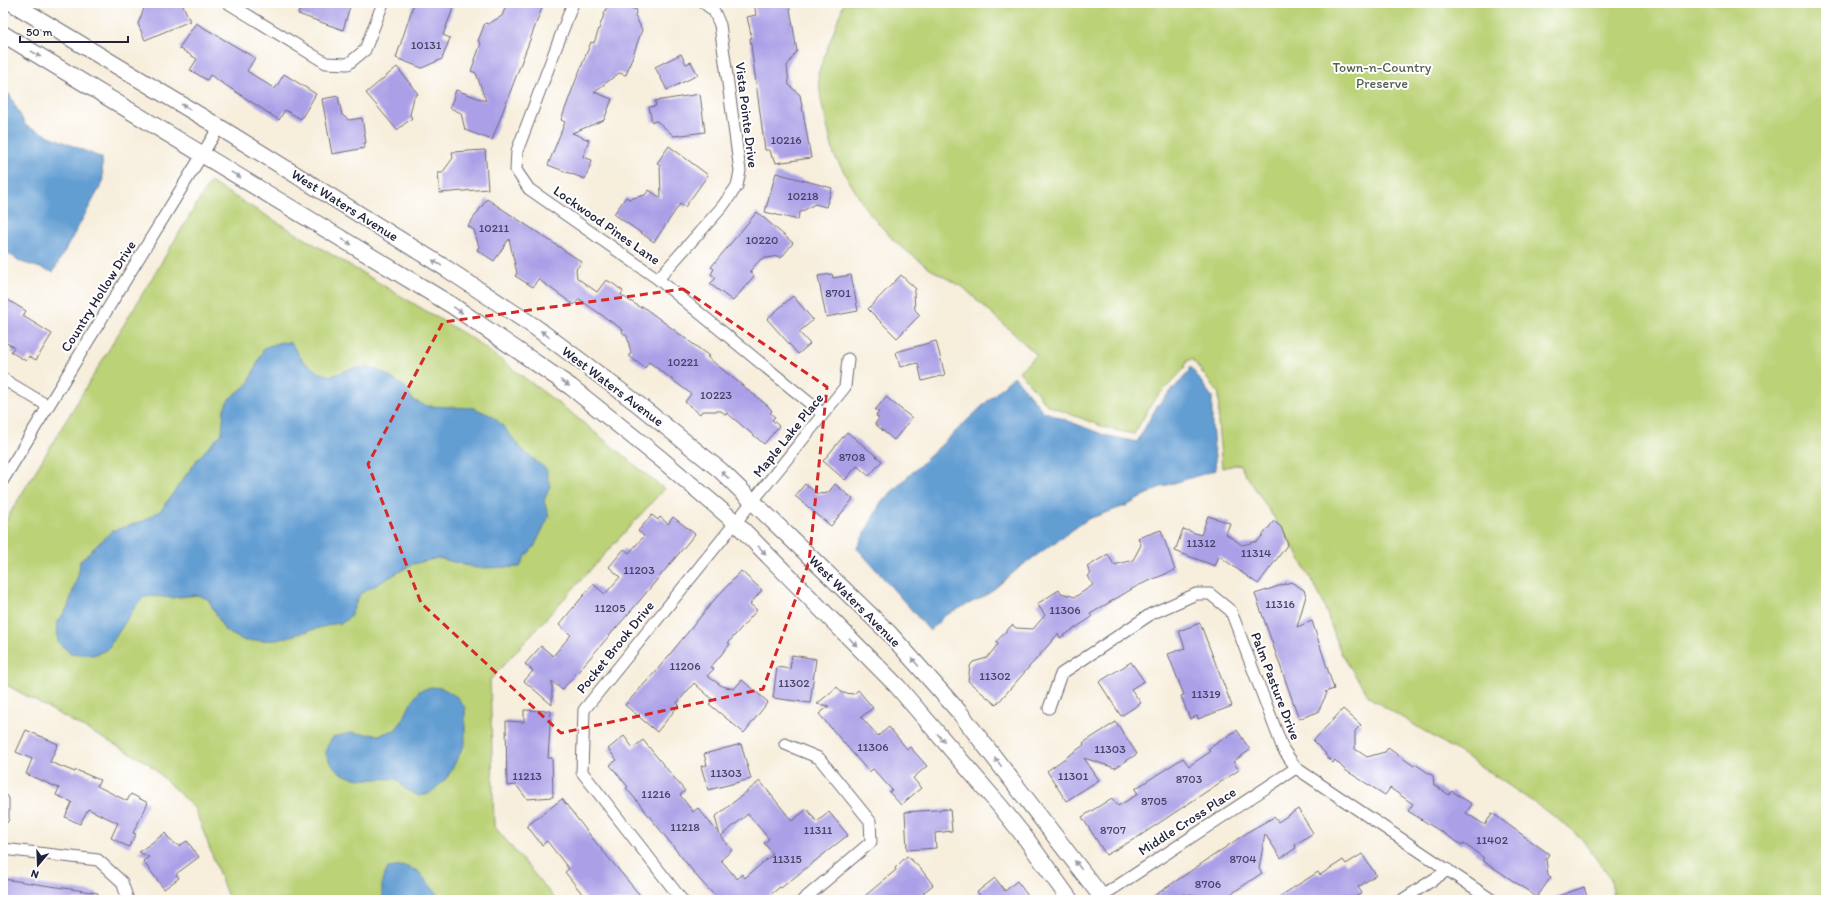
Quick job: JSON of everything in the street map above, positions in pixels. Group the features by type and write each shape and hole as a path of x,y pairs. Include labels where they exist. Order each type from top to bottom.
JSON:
{"street":[{"name":"West Waters Avenue","path":"12,3 220,127 447,269 535,327 659,421 720,470 889,633 960,713 1100,899"},
{"path":"228,3 326,63 348,64 365,50 383,3"},
{"name":"Lockwood Pines Lane","path":"573,3 517,152 516,170 529,189 658,279 823,414"},
{"name":"Vista Pointe Drive","path":"658,279 722,207 737,186 740,171 720,24 714,11 704,3"},
{"name":"West Waters Avenue","path":"3,34 453,306 564,382 662,459 735,522 897,686 1000,806 1027,840 1070,900"},
{"name":"Country Hollow Drive","path":"3,480 220,127"},
{"name":"Maple Lake Place","path":"735,522 753,502 845,387 848,359"},
{"path":"3,379 48,406"},
{"name":"Pocket Brook Drive","path":"682,900 582,772 584,710 735,522"},
{"name":"Palm Pasture Drive","path":"1049,708 1061,674 1151,614 1196,594 1210,594 1231,610 1283,748 1296,768 1492,900"},
{"path":"786,744 819,758 870,821 871,842 803,900"},
{"name":"Middle Cross Place","path":"1100,899 1296,768"},
{"path":"3,800 3,818"},
{"path":"3,849 98,860 122,882 128,900"},
{"path":"1402,900 1448,870"}],"highlighted area":[{"path":"683,289 827,387 809,562 763,689 561,733 421,603 368,464 443,322"}],"green space":[{"name":"Town-n-Country Preserve","path":"844,3 1826,3 1826,900 1613,900 1611,879 1581,838 1555,817 1467,757 1370,698 1341,653 1322,600 1297,553 1239,464 1222,468 1218,423 1219,394 1192,359 1187,361 1183,370 1153,401 1134,434 1106,428 1047,405 1019,371 1037,355 964,288 930,269 894,241 865,208 834,155 821,100 818,74"},
{"path":"210,182 473,339 570,412 664,489 490,680 494,826 556,900 229,900 195,809 148,763 3,683 3,525"}],"water":[{"path":"3,90 9,94 26,126 102,158 103,182 53,272 21,262 3,250"},
{"path":"280,342 291,343 303,361 318,372 331,376 354,368 366,367 382,372 405,387 413,400 426,406 474,408 492,416 503,426 523,451 546,469 550,486 544,501 549,516 534,547 525,557 520,567 476,568 438,558 413,564 360,594 350,617 342,623 333,624 277,640 245,641 225,631 208,599 197,595 171,598 155,596 144,597 135,607 107,650 93,655 70,653 58,642 57,623 68,607 79,571 80,561 112,531 143,521 161,510 199,457 222,433 224,409 229,399 248,384 264,348"},
{"path":"1190,366 1212,397 1212,424 1216,470 1158,488 1128,505 1088,519 1020,567 987,595 944,616 930,631 857,548 881,502 1014,376 1043,411 1104,435 1137,442 1157,406 1188,373"},
{"path":"431,687 442,688 457,697 465,708 465,744 447,778 430,793 419,796 405,789 397,779 360,779 336,770 330,762 326,752 333,737 351,733 379,735 395,730 403,720 411,703 419,691"},
{"path":"404,866 418,871 442,900 382,900 382,881 388,868"}],"building":[{"path":"146,3 182,3 190,21 145,40 138,24"},
{"path":"302,3 351,3 343,30 298,14"},
{"path":"414,3 455,3 443,35 450,38 442,59 422,68 396,58"},
{"path":"507,3 541,3 542,8 492,140 465,130 461,113 450,108 456,90 486,101 476,73 471,71 481,43 478,41 485,23 488,24 502,16"},
{"path":"608,3 616,3 637,10 635,15 642,30 626,75 619,73 594,92 612,99 604,120 572,133 589,140 583,157 592,160 585,179 548,165 565,122 561,120 591,42 594,43"},
{"path":"754,3 789,3 797,51 787,66 789,85 800,95 811,158 776,163 774,157 772,158 770,150 765,150 750,38 752,38 747,17 756,15"},
{"path":"196,23 255,58 247,71 275,89 284,74 316,94 301,119 285,110 279,120 210,75 207,80 190,70 197,59 179,48"},
{"path":"681,54 686,64 691,62 698,75 667,90 655,67"},
{"path":"397,67 418,94 414,97 410,115 412,118 397,130 366,93"},
{"path":"700,94 705,132 674,136 657,121 652,122 649,107 656,106 655,101"},
{"path":"338,96 342,115 349,120 362,118 366,143 364,143 365,148 332,154 322,99"},
{"path":"669,146 708,175 685,207 680,204 654,242 614,214 626,197 629,199 645,195 649,190 661,198 660,165 657,163"},
{"path":"485,150 488,189 440,193 438,173 442,173 453,158 452,152"},
{"path":"776,173 832,188 826,207 815,204 799,213 798,220 765,212"},
{"path":"487,199 582,262 576,269 577,278 597,292 606,280 612,283 623,291 621,295 641,308 642,306 709,356 707,357 768,406 772,411 770,413 775,417 772,420 779,426 764,444 727,413 726,415 721,411 702,411 700,414 685,402 691,394 649,362 645,368 629,356 631,353 627,336 622,332 623,330 579,299 574,305 538,279 533,287 515,276 517,273 509,239 494,261 477,250 479,247 474,230 468,226"},
{"path":"757,212 793,243 781,258 778,256 761,259 750,271 754,276 733,301 710,284 716,278 711,274 714,269 711,267"},
{"path":"832,274 833,278 851,275 858,311 826,317 818,276"},
{"path":"901,275 916,289 914,292 915,310 920,315 897,338 868,309"},
{"path":"793,296 813,320 799,332 810,344 798,354 767,319"},
{"path":"3,297 26,311 23,316 52,334 36,360 29,356 26,361 11,352 14,347 3,341"},
{"path":"936,341 945,375 922,381 918,363 900,367 896,352"},
{"path":"886,397 912,418 894,440 875,424 879,418 876,416 879,412 875,410"},
{"path":"847,432 882,461 869,476 857,466 845,480 823,461"},
{"path":"805,484 818,494 828,493 835,484 853,499 831,526 795,496"},
{"path":"652,515 658,520 660,517 668,524 673,517 695,534 562,690 552,681 552,705 524,681 533,671 525,664 541,646 553,656 571,635 559,625 593,584 605,594 620,577 609,567 624,549 629,553 644,536 638,531"},
{"path":"1208,516 1230,523 1226,534 1242,545 1258,541 1274,521 1281,527 1288,544 1258,584 1219,556 1215,566 1175,551 1183,529 1201,535"},
{"path":"1161,530 1175,570 1137,586 1090,614 1092,617 1060,638 1058,634 996,705 968,681 970,666 973,662 987,658 998,644 996,642 1012,625 1016,628 1033,629 1045,615 1037,604 1059,590 1061,593 1075,597 1093,585 1088,576 1091,574 1087,567 1108,554 1114,565 1133,560 1141,545 1138,538"},
{"path":"741,571 762,590 750,604 757,610 728,643 730,644 711,667 714,669 707,676 722,686 734,689 742,680 768,702 744,733 709,704 713,700 694,683 677,703 679,705 657,732 625,705 657,670 715,599"},
{"path":"1291,582 1304,590 1306,596 1297,627 1312,621 1334,689 1325,692 1327,693 1318,712 1299,719 1255,594"},
{"path":"1200,623 1232,706 1198,719 1197,716 1190,719 1181,696 1184,695 1168,654 1185,648 1179,631"},
{"path":"792,655 816,659 810,703 773,698 777,667 790,669"},
{"path":"1131,662 1144,681 1131,689 1141,703 1121,716 1099,682"},
{"path":"837,687 842,693 854,694 858,690 873,708 861,717 878,736 889,727 907,749 910,747 927,766 913,778 921,788 901,805 889,792 892,790 873,769 869,772 819,714 829,706 817,704"},
{"path":"1343,709 1361,725 1355,731 1355,749 1367,757 1385,752 1388,748 1414,766 1415,764 1433,776 1434,785 1449,795 1452,791 1472,804 1466,813 1485,825 1492,813 1549,854 1546,859 1548,875 1551,877 1537,897 1482,860 1484,858 1463,843 1462,845 1408,811 1413,804 1390,788 1385,795 1345,770 1335,760 1333,763 1313,741"},
{"path":"524,710 551,711 548,758 552,758 553,797 527,799 516,785 507,786 506,721 524,722"},
{"path":"1116,722 1137,754 1115,768 1084,758 1099,780 1066,801 1047,771 1084,745 1083,743"},
{"path":"26,730 58,744 50,762 75,772 76,770 100,780 97,786 127,801 131,794 148,803 133,833 136,834 129,847 111,838 118,823 88,809 80,824 65,817 72,802 56,795 59,788 26,774 32,759 16,752"},
{"path":"1237,730 1250,750 1233,762 1239,770 1138,837 1106,855 1082,817 1112,798 1118,806 1138,794 1135,789 1183,758 1189,766 1210,752 1208,749"},
{"path":"624,736 633,748 643,740 685,791 680,795 693,812 698,808 720,835 715,817 760,781 792,821 807,809 817,822 829,812 848,835 764,900 719,900 699,879 626,788 628,787 610,765 617,760 608,749","holes":["748,814 769,839 764,843 773,854 745,878 742,874 737,879 721,860 732,850 721,836"]},
{"path":"741,744 751,779 708,790 701,766 707,765 704,754"},
{"path":"562,799 644,900 587,900 565,872 569,869 547,841 542,845 527,826"},
{"path":"950,809 952,831 935,833 936,848 907,850 905,812"},
{"path":"1298,809 1313,833 1295,845 1296,848 1281,858 1265,834 1259,869 1262,873 1222,900 1183,894 1187,900 1148,900 1251,830 1274,817 1278,822"},
{"path":"165,833 171,841 179,846 187,841 199,857 176,874 179,878 164,889 143,861 149,857 139,852"},
{"path":"1362,854 1376,875 1358,887 1362,893 1350,900 1274,900 1318,872 1320,875 1343,860 1346,864"},
{"path":"907,856 921,869 933,885 923,893 929,900 860,900 896,870 895,868"},
{"path":"995,878 1005,891 1017,881 1031,900 983,900 977,892"},
{"path":"3,879 98,893 97,900 3,900"},
{"path":"1584,887 1588,900 1553,900 1553,898"}]}
